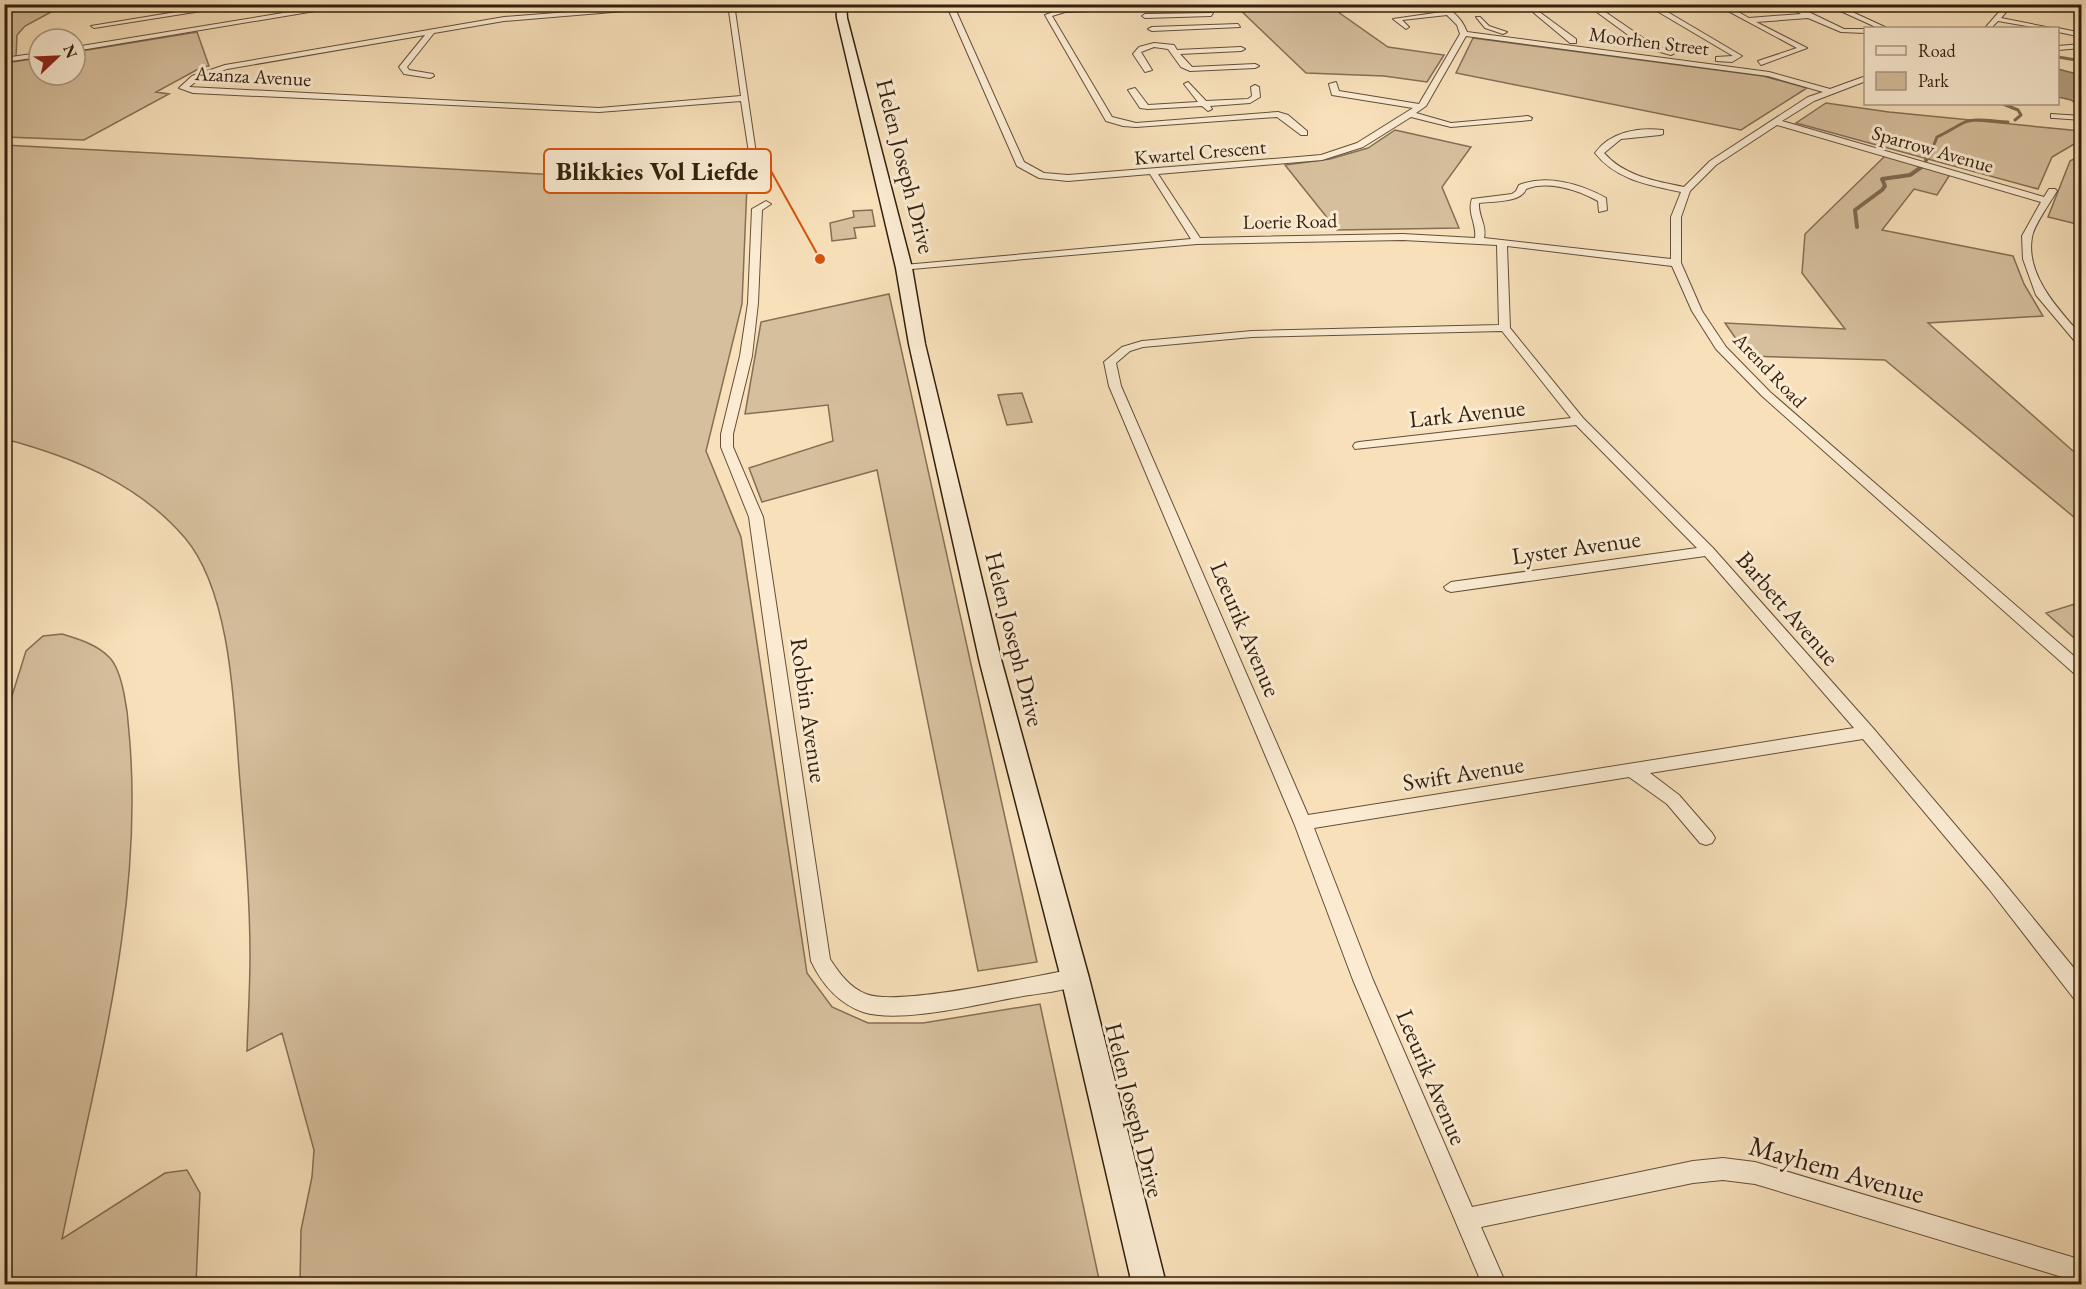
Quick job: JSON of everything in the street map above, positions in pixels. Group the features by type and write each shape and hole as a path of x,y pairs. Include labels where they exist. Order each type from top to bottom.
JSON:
{"street":[{"path":"94,26 242,4"},
{"path":"87,47 354,4"},
{"name":"Azanza Avenue","path":"705,4 513,18 217,69 195,78 183,88 193,91 589,110 745,98"},
{"path":"731,4 756,172"},
{"name":"Helen Joseph Drive","path":"841,4 842,18 904,268 917,344 991,663 1075,978 1149,1284"},
{"name":"Kwartel Crescent","path":"949,4 1013,153 1025,169 1042,176 1055,178 1322,157 1360,145 1420,108 1434,89 1464,34"},
{"path":"1435,4 1462,25 1464,34"},
{"path":"1604,4 1592,6 1649,46 1672,57 1732,60 1738,56 1648,4"},
{"path":"1718,4 1803,48 1761,63"},
{"path":"1786,4 1840,30 1864,31"},
{"path":"1828,4 1881,27"},
{"path":"1989,27 2010,4"},
{"path":"1211,14 1142,8 1065,10 1050,12 1048,18 1109,119 1123,124 1136,125 1278,114 1304,133"},
{"path":"1142,8 1159,45"},
{"path":"1536,12 1573,41"},
{"path":"1406,27 1396,19 1448,13"},
{"path":"1748,20 1809,16"},
{"path":"1478,18 1486,27 1500,32 1630,47"},
{"path":"1997,19 2041,27"},
{"path":"1152,29 1238,26"},
{"path":"2059,30 2082,35"},
{"path":"430,76 406,72 404,67 431,32"},
{"name":"Moorhen Street","path":"1464,34 1672,57 1769,74 1829,91"},
{"path":"1148,70 1137,54 1138,51 1147,46 1159,45 1171,47 1184,65 1194,69 1255,66"},
{"path":"1640,47 1649,46"},
{"path":"2059,48 2082,46"},
{"path":"1175,52 1240,49"},
{"path":"4,60 27,57"},
{"name":"Arend Road","path":"1864,79 1811,99 1713,163 1686,190 1676,217 1676,263 1708,329 1722,349 1766,394 2082,672"},
{"path":"1188,84 1216,119"},
{"path":"1333,84 1335,93 1420,108"},
{"path":"1132,90 1143,106 1148,107 1255,99 1257,95 1255,87"},
{"path":"1410,114 1451,125 1528,117"},
{"path":"2054,116 2082,118"},
{"name":"Sparrow Avenue","path":"1776,122 2049,196 2027,236 2028,259 2041,296 2082,343"},
{"path":"1660,132 1626,134 1599,153 1603,159 1636,177 1686,190"},
{"path":"1153,172 1197,241"},
{"path":"1479,240 1481,230 1474,209 1475,201 1519,195 1522,187 1528,184 1550,183 1589,193 1603,200 1602,210"},
{"name":"Robbin Avenue","path":"766,204 757,209 753,303 746,356 727,434 727,447 756,517 821,961 830,977 845,992 870,1005 890,1006 927,1002 1075,978"},
{"name":"Loerie Road","path":"904,268 1197,241 1403,237 1502,242 1676,263"},
{"path":"1502,242 1505,328"},
{"name":"Barbett Avenue","path":"1505,328 1579,422 1708,551 1867,732 1995,884 2082,994"},
{"name":"Leeurik Avenue","path":"1494,1284 1364,980 1303,823 1115,386 1110,373 1110,362 1126,349 1142,344 1252,334 1505,328"},
{"name":"Lark Avenue","path":"1359,446 1579,422"},
{"name":"Lyster Avenue","path":"1451,587 1708,551"},
{"name":"Swift Avenue","path":"1303,823 1867,732"},
{"path":"1631,770 1661,787 1687,812 1706,838"},
{"name":"Mayhem Avenue","path":"1467,1219 1693,1172 1724,1169 1755,1173 2082,1272"}],"green space":[{"path":"5,5 64,5 25,26 17,35 16,57 5,59"},
{"path":"1235,5 1328,5 1388,47 1444,55 1427,82 1384,76 1306,73"},
{"path":"197,32 209,66 202,67 156,92 169,94 84,140 5,137 5,63 27,60 27,87 87,87 87,50"},
{"path":"1473,38 1763,76 1807,88 1741,130 1456,73"},
{"path":"1826,103 1889,112 2081,131 2081,140 2052,157 2038,189 1796,123"},
{"path":"1395,130 1471,147 1442,187 1459,228 1337,230 1285,165 1330,159 1368,148"},
{"path":"4,145 747,185 742,304 706,451 741,537 807,973 832,1007 868,1023 923,1023 1040,1004 1100,1284 300,1284 301,1230 312,1177 314,1150 282,1033 247,1051 250,956 248,886 232,681 221,617 212,587 200,560 185,538 167,519 125,487 102,475 55,454 5,439"},
{"path":"1886,155 1951,173 1937,195 1914,189 1882,230 2013,256 2024,284 2043,316 1928,323 2081,458 2081,523 1885,360 1748,356 1725,323 1845,329 1802,273 1805,234"},
{"path":"2081,155 2081,225 2048,217 2070,161"},
{"path":"872,210 875,226 854,228 856,238 832,241 830,223 854,217 853,211"},
{"path":"889,294 1037,962 978,971 877,470 762,502 749,468 833,441 828,405 745,414 761,322"},
{"path":"1022,393 1032,422 1007,425 998,395"},
{"path":"2082,602 2081,644 2046,613"},
{"path":"62,634 100,649 115,664 124,694 127,715 132,796 130,860 124,924 102,1051 62,1239 165,1173 187,1170 200,1193 196,1284 5,1284 5,718 26,651 43,636"}],"shaded area":[{"path":"2059,69 2081,75 2081,107 2071,100 2059,97"}],"waterway":[{"path":"2059,57 2082,61"},
{"path":"2006,105 2018,110 2021,115 2015,120"},
{"path":"1933,147 1937,137 1968,121 2008,122"},
{"path":"1926,160 1933,151 1933,147"},
{"path":"1857,227 1855,210 1882,190 1885,186 1882,179 1910,175 1923,166"}],"place":[{"name":"Blikkies Vol Liefde","path":"820,259"}]}
